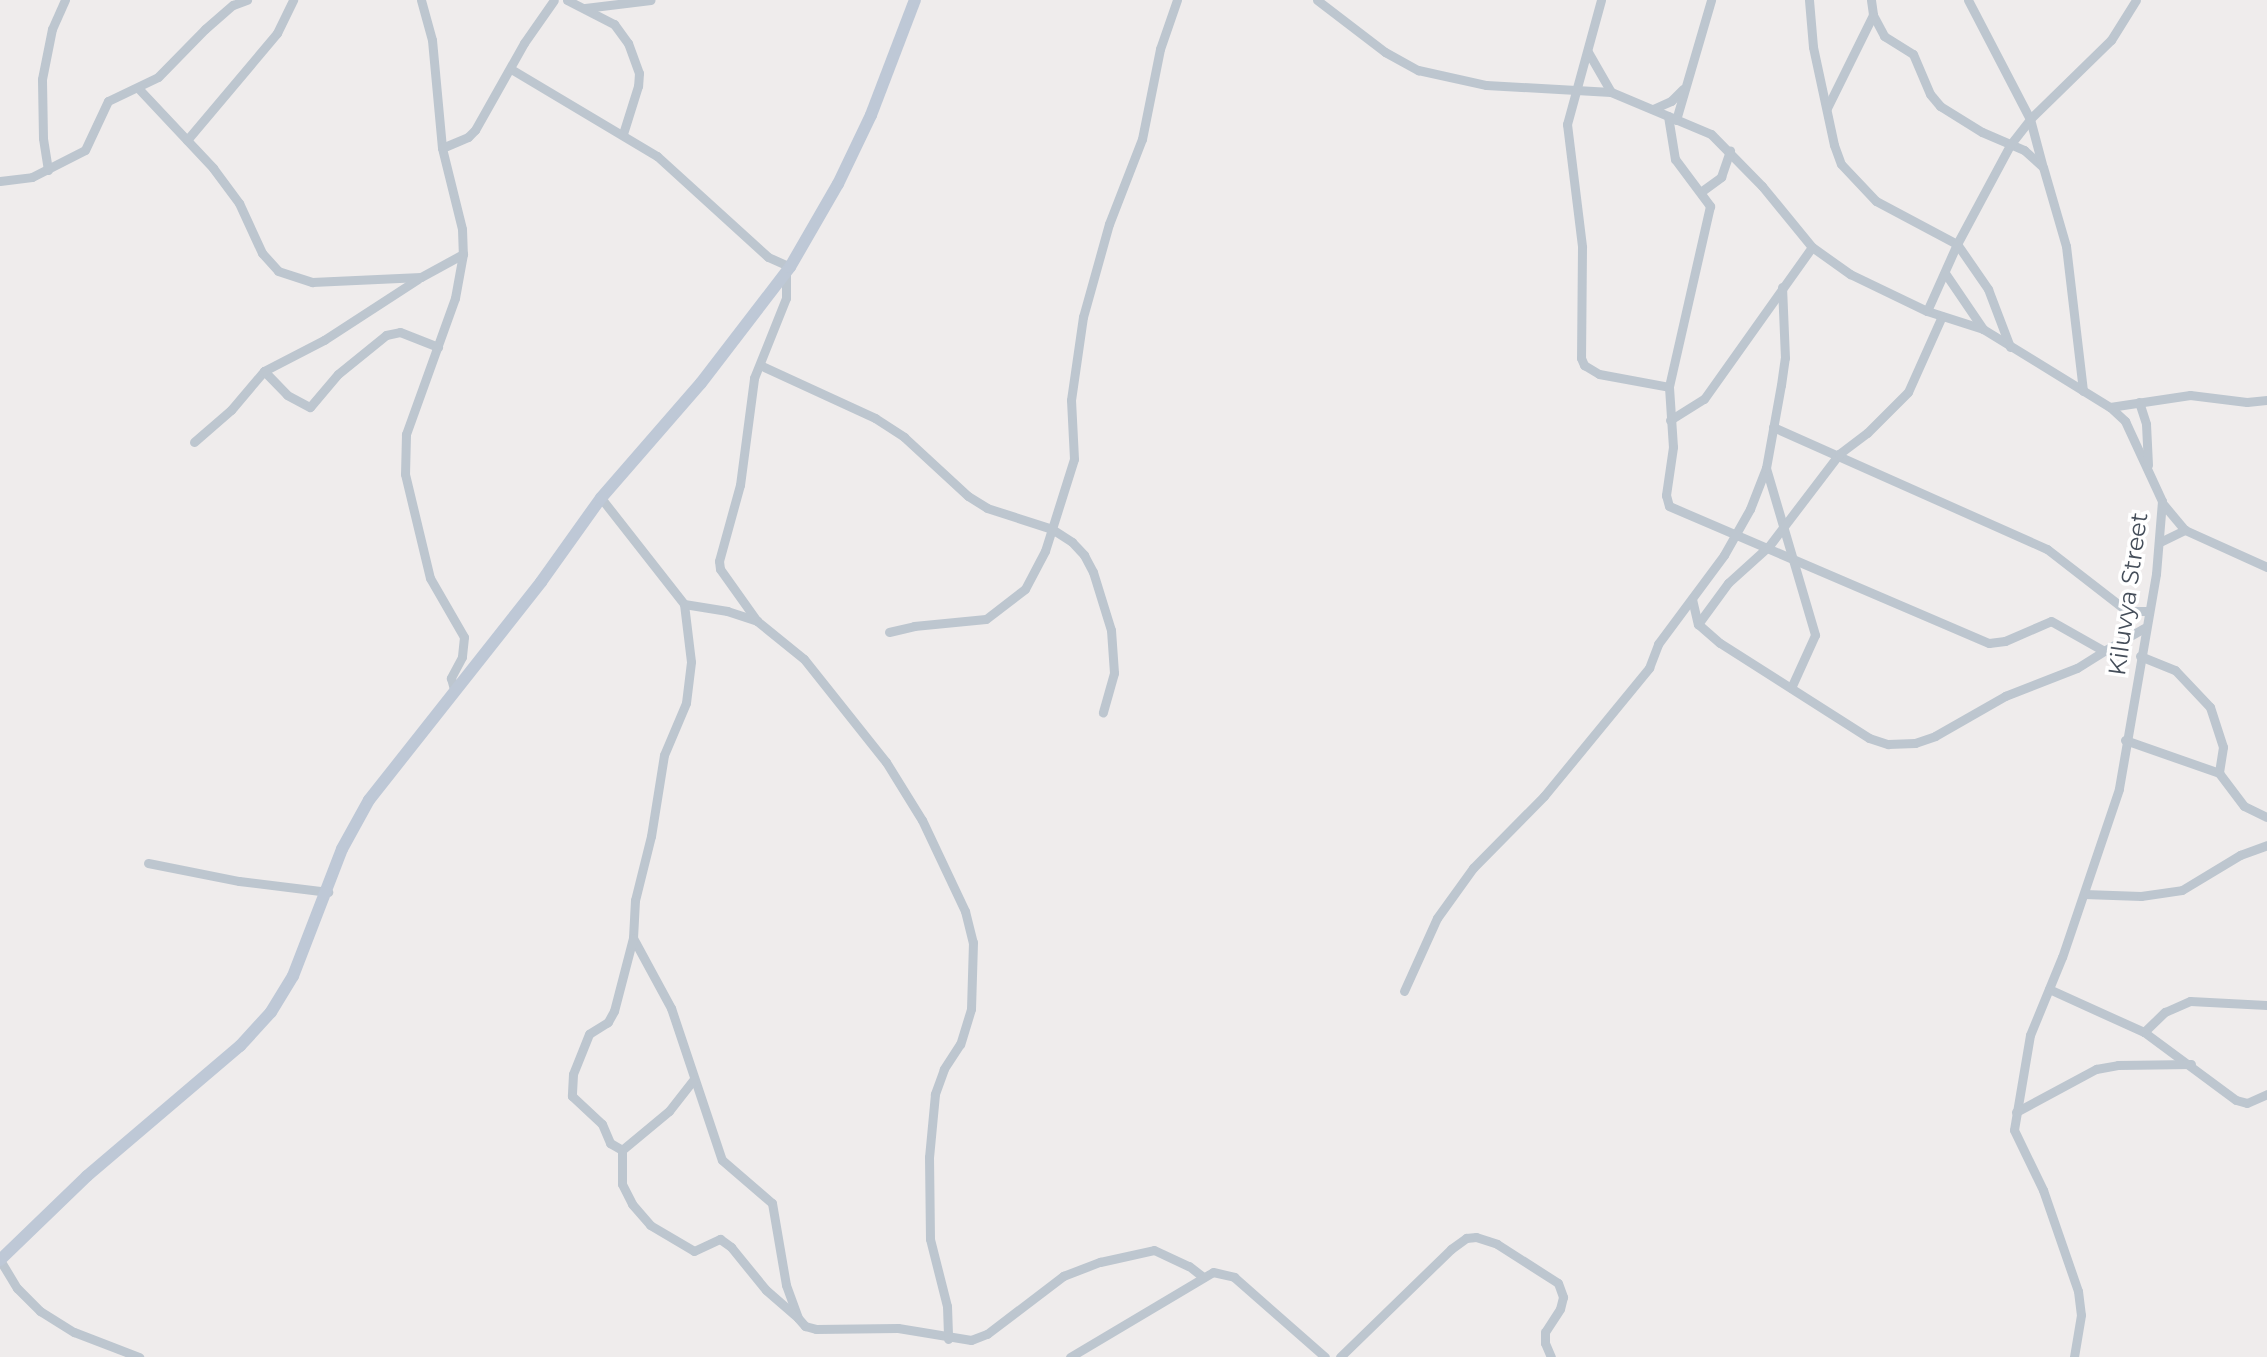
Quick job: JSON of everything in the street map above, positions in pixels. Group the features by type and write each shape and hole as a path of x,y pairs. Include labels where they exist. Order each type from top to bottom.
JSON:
{"street":[{"path":"48,170 43,138 44,62 65,0"},
{"path":"0,181 21,180 48,170 85,150 108,101 158,77 233,5 247,0"},
{"path":"187,140 277,33 293,0"},
{"path":"421,0 432,40 442,148 462,229 463,254 455,298 406,434 405,474 430,578 464,637 462,657 451,678 454,689"},
{"path":"442,148 468,137 475,130 554,0"},
{"path":"567,0 614,24 639,73 623,134"},
{"path":"585,8 651,0"},
{"path":"139,1357 74,1332 40,1311 17,1288 0,1260 87,1176 240,1046 271,1012 293,976 328,892 342,849 369,800 541,582 601,498 701,383 788,269 838,184 871,115 915,0"},
{"path":"889,632 914,626 986,619 1025,589 1045,551 1074,459 1071,400 1083,317 1109,224 1142,139 1160,49 1177,0"},
{"name":"Kiluvya Street","path":"1317,0 1385,52 1418,70 1486,85 1611,92 1711,134 1730,151 1812,247 1850,274 1927,311 1983,329 2110,407 2125,421 2162,501 2160,542 2119,789 2084,894 2030,1035 2014,1130 2043,1190 2078,1291 2081,1315 2074,1357"},
{"path":"1601,0 1575,89 1567,132 1581,233 1581,358 1584,365 1599,374 1669,387"},
{"path":"1711,0 1672,118 1675,159 1708,198 1709,216 1669,387 1673,447 1666,501 1675,510 1769,546 1989,643 2005,641 2051,621 2104,651"},
{"path":"1809,0 1813,47 1841,164 1876,201 1957,244 1988,289 2010,347"},
{"path":"1871,0 1873,15 1884,36 1919,62 1930,94 1940,106 2035,157 2043,167"},
{"path":"1968,0 2030,119 2066,246 2083,391"},
{"path":"1927,311 1957,244 2010,145 2030,119 2111,40 2136,0"},
{"path":"1827,108 1873,15"},
{"path":"1588,52 1611,92"},
{"path":"511,69 623,134 686,179 768,257 788,269"},
{"path":"138,88 187,140 239,203 262,253 278,271 312,282 421,277"},
{"path":"1653,109 1671,101 1683,89"},
{"path":"1702,191 1721,177 1730,151"},
{"path":"1670,420 1704,399 1812,247"},
{"path":"194,442 231,410 264,371 324,340 421,277 463,254"},
{"path":"788,269 786,298 750,396 740,485 719,561 720,569 757,621 804,659 870,739 922,820 965,911 973,942 971,1009 960,1044 944,1069 935,1094 929,1157 930,1239 947,1306 948,1339"},
{"path":"1945,273 1983,329"},
{"path":"1404,991 1428,932 1450,899 1473,868 1544,796 1649,668 1658,644 1735,535 1758,492 1766,468 1785,358 1782,287"},
{"path":"1698,624 1728,583 1769,546 1839,454 1867,433 1908,392 1942,316"},
{"path":"264,371 287,395 310,407 338,374 386,335 400,332 438,347"},
{"path":"760,365 875,418 904,437 968,496 987,508 1052,529 1084,555 1104,599 1114,653 1111,689 1103,712"},
{"path":"2110,407 2190,395 2247,402 2267,400"},
{"path":"2139,402 2146,424 2148,472"},
{"path":"1773,427 2047,549 2127,611 2148,611"},
{"path":"1766,468 1815,640 1791,688"},
{"path":"601,498 684,604 690,683 664,755 651,836 635,900 633,938 614,1011 608,1022 589,1034 571,1086 577,1104 602,1124 614,1147 622,1150"},
{"path":"2162,501 2185,530 2267,567"},
{"path":"2160,542 2185,530"},
{"path":"1692,599 1698,624 1757,669 1869,738 1888,744 1915,743 1969,720 2005,696 2077,668 2144,628"},
{"path":"684,604 727,611 757,621"},
{"path":"2140,656 2175,670 2210,707 2223,747 2219,773"},
{"path":"2125,740 2219,773 2244,806 2267,817"},
{"path":"2084,894 2141,896 2182,890 2240,855 2267,845"},
{"path":"148,863 239,881 328,892"},
{"path":"633,938 671,1008 722,1160 772,1203 786,1285 798,1318"},
{"path":"2049,989 2144,1032 2236,1100 2247,1103 2267,1094"},
{"path":"2144,1032 2165,1012 2190,1001 2267,1005"},
{"path":"2016,1112 2096,1069 2118,1065 2191,1064"},
{"path":"622,1150 669,1111 693,1080"},
{"path":"622,1150 622,1184 632,1204 650,1225 694,1251 720,1239 731,1247 766,1290 805,1326 816,1329 898,1328 948,1339 979,1338 1063,1276 1140,1252 1160,1252 1202,1276"},
{"path":"1340,1357 1451,1249 1466,1238 1476,1237 1497,1244 1558,1283 1563,1297 1560,1309 1545,1332 1551,1357"},
{"path":"1070,1357 1202,1276 1220,1272 1234,1277 1325,1357"}]}
